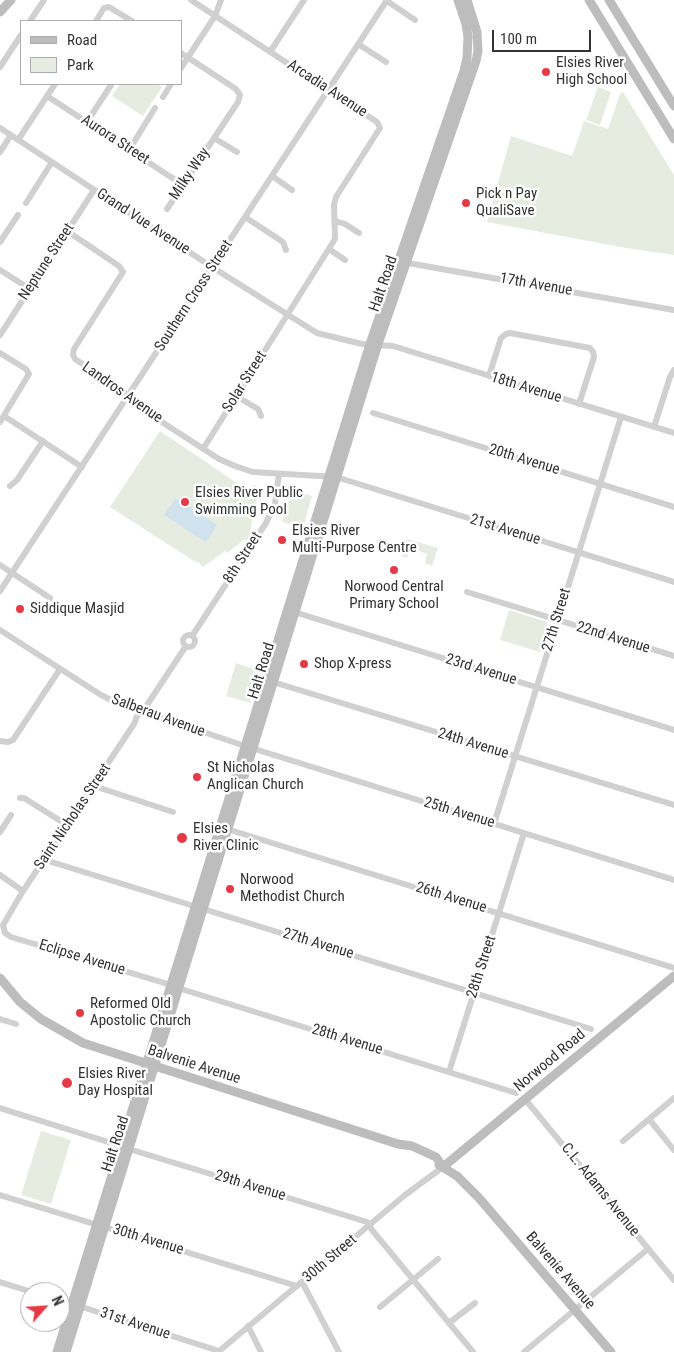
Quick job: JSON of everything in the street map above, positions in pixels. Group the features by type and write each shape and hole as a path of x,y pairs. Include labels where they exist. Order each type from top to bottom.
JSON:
{"street":[{"path":"0,12 11,0"},
{"path":"31,20 44,0"},
{"name":"Arcadia Avenue","path":"192,0 378,122 380,128 334,201 335,237 329,249 286,315"},
{"path":"182,66 215,16 221,0"},
{"path":"270,52 304,0"},
{"path":"387,0 415,20"},
{"name":"Southern Cross Street","path":"0,591 387,0"},
{"name":"Halt Road","path":"66,1352 76,1305 248,748 374,344 458,90 467,58 467,30 458,0"},
{"name":"Halt Road","path":"402,262 476,61 478,51 477,32 467,0"},
{"path":"589,0 674,139"},
{"path":"609,0 674,106"},
{"path":"97,20 104,8 109,7 130,20"},
{"path":"0,67 20,37"},
{"path":"358,44 386,62"},
{"name":"Milky Way","path":"167,209 240,95 236,89 182,54"},
{"path":"18,140 53,85"},
{"path":"87,122 111,85"},
{"path":"162,97 170,85"},
{"name":"Aurora Street","path":"47,96 183,185"},
{"path":"129,150 154,108"},
{"name":"Grand Vue Avenue","path":"0,128 286,315 317,333 353,342 374,344"},
{"path":"0,152 11,135"},
{"name":"Milky Way","path":"214,138 237,152"},
{"path":"26,203 52,162"},
{"path":"272,176 292,190"},
{"name":"Neptune Street","path":"0,334 94,190"},
{"path":"0,242 18,216"},
{"path":"245,217 283,242 286,250"},
{"path":"335,221 345,224 359,233"},
{"name":"Landros Avenue","path":"67,231 119,266 122,270 121,277 74,349 73,355 76,361 124,392 131,402 219,459 253,472 333,477"},
{"path":"329,249 345,260"},
{"name":"17th Avenue","path":"402,262 674,310"},
{"path":"0,270 30,289"},
{"name":"Solar Street","path":"203,448 286,315"},
{"path":"488,376 501,338 510,333 590,348 594,352 594,356 579,404"},
{"name":"18th Avenue","path":"374,344 393,346 674,433"},
{"path":"0,353 26,369 28,374 2,419 43,441 82,467"},
{"path":"654,427 674,370"},
{"path":"236,396 258,409 261,416"},
{"name":"20th Avenue","path":"373,413 674,507"},
{"name":"27th Street","path":"494,824 620,417"},
{"path":"10,486 17,480 43,441"},
{"name":"8th Street","path":"141,711 147,705 186,646 183,643 184,639 188,635 192,636 266,523 275,504 279,474"},
{"name":"21st Avenue","path":"333,477 674,582"},
{"path":"0,565 50,598"},
{"name":"22nd Avenue","path":"467,592 674,656"},
{"name":"Halt Road","path":"199,908 227,829 248,748 273,682 291,611"},
{"name":"23rd Avenue","path":"291,611 674,730"},
{"name":"Salberau Avenue","path":"0,630 100,695 117,703 248,748"},
{"path":"0,741 8,742 13,740 60,668"},
{"name":"24th Avenue","path":"273,682 674,805"},
{"name":"Saint Nicholas Street","path":"4,922 141,711"},
{"name":"25th Avenue","path":"248,748 674,880"},
{"path":"94,786 173,812"},
{"path":"20,798 24,798 67,825"},
{"path":"0,832 11,815"},
{"name":"26th Avenue","path":"227,829 674,968"},
{"name":"28th Street","path":"449,1072 524,833"},
{"name":"27th Avenue","path":"45,860 591,1029"},
{"path":"0,875 23,891"},
{"name":"Eclipse Avenue","path":"4,922 3,928 5,933 11,936 175,987"},
{"name":"Norwood Road","path":"443,1167 674,976"},
{"name":"Balvenie Avenue","path":"0,978 29,1009 60,1031 83,1042 151,1066 398,1144 412,1146 428,1153 436,1158 443,1167 457,1176 479,1198 611,1352"},
{"name":"28th Avenue","path":"175,987 516,1093"},
{"path":"0,1019 16,1024"},
{"path":"623,1141 674,1098"},
{"name":"C.L. Adams Avenue","path":"525,1099 674,1280"},
{"name":"29th Avenue","path":"0,1108 367,1222 369,1226"},
{"path":"649,1119 674,1150"},
{"name":"30th Street","path":"218,1351 418,1185 443,1167"},
{"name":"30th Avenue","path":"0,1195 299,1284"},
{"path":"369,1226 473,1352"},
{"path":"524,1352 648,1249"},
{"path":"380,1307 438,1260"},
{"path":"0,1282 20,1288"},
{"path":"299,1284 339,1352"},
{"name":"31st Avenue","path":"70,1303 218,1351"},
{"path":"449,1323 474,1303"},
{"name":"Halt Road","path":"57,1352 76,1305"},
{"path":"248,1326 261,1352"}],"green space":[{"path":"119,85 159,85 162,87 143,116 112,96"},
{"path":"598,87 611,92 600,125 586,120"},
{"path":"623,92 674,175 674,255 487,222 511,136 572,156 584,121 608,129 620,94"},
{"name":"Elsies River Public Swimming Pool","path":"160,431 243,487 251,489 253,485 257,486 255,497 257,498 250,532 253,534 248,541 245,539 227,553 225,551 203,567 199,562 194,561 110,507"},
{"path":"292,490 312,496 303,528 282,522"},
{"path":"407,539 438,548 432,566 425,563 427,554 410,548 407,558 402,556"},
{"path":"509,610 547,622 548,626 540,652 500,640"},
{"path":"236,663 260,671 250,703 226,696"},
{"path":"41,1131 71,1140 51,1204 21,1195"}],"water":[{"path":"176,498 217,525 206,542 164,515"}],"place":[{"name":"Elsies River High School","path":"546,72"},
{"name":"Pick n Pay QualiSave","path":"466,203"},
{"name":"Elsies River Public Swimming Pool","path":"185,502"},
{"name":"Elsies River Multi-Purpose Centre","path":"282,540"},
{"name":"Norwood Central Primary School","path":"394,570"},
{"name":"Siddique Masjid","path":"20,609"},
{"name":"Shop X-press","path":"304,664"},
{"name":"St Nicholas Anglican Church","path":"197,777"},
{"name":"Elsies River Clinic","path":"182,838"},
{"name":"Norwood Methodist Church","path":"230,889"},
{"name":"Reformed Old Apostolic Church","path":"80,1013"},
{"name":"Elsies River Day Hospital","path":"67,1083"}]}
